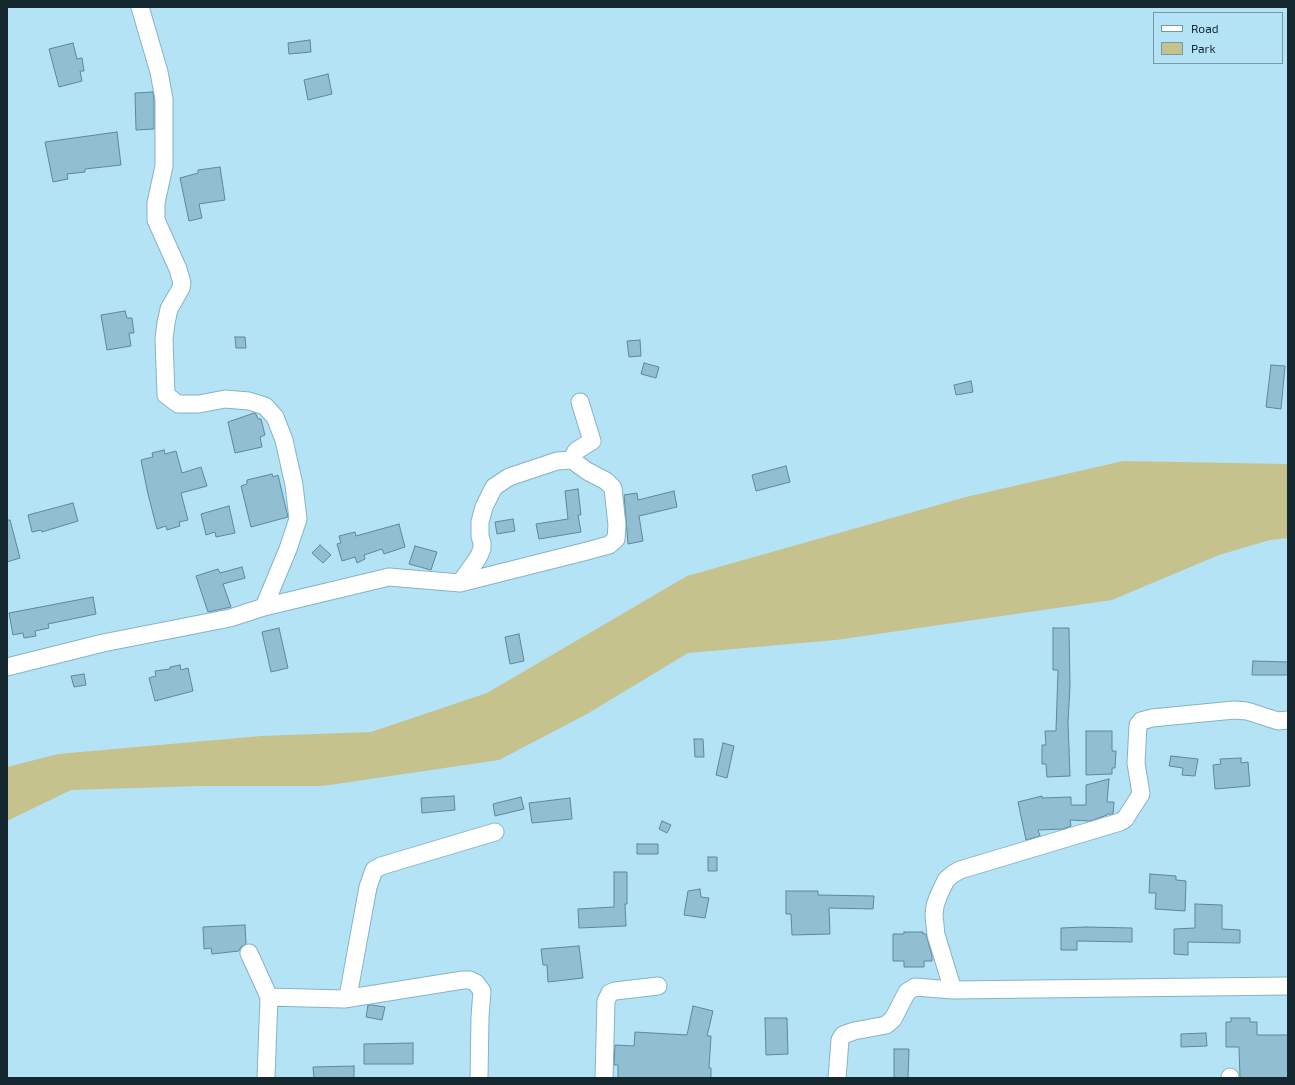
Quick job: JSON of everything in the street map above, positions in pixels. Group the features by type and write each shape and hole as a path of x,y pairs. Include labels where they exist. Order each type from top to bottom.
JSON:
{"street":[{"path":"140,7 159,72 164,99 164,166 156,203 156,220 178,269 182,283 181,288 169,309 166,323 164,339 166,395 178,404 198,404 225,399 249,401 265,406 275,417 284,440 294,484 298,519 288,549 264,607"},
{"path":"572,460 576,451 592,441 580,402"},
{"path":"7,667 103,643 230,618 264,607 389,577 460,583 609,545 616,538 617,525 613,488 606,481 572,460 557,461 550,465 509,477 494,487 484,506 480,522 482,549 478,558 460,583"},
{"path":"952,990 936,936 934,916 935,906 946,880 960,870 1120,822 1125,819 1141,794 1136,763 1138,725 1141,722 1152,718 1234,710 1247,711 1278,721 1288,720"},
{"path":"344,999 348,996 368,887 374,870 381,866 495,832"},
{"path":"249,953 269,997 266,1078"},
{"path":"269,997 344,999 470,980 476,983 482,991 479,1078"},
{"path":"604,1078 606,1001 610,993 615,991 658,986"},
{"path":"837,1078 840,1040 843,1035 854,1031 886,1026 893,1019 907,992 914,988 952,990 1288,986"}],"green space":[{"path":"1123,461 1288,464 1288,538 1270,540 1219,555 1112,600 836,640 688,653 587,714 499,760 323,786 203,786 71,790 7,821 7,767 58,754 261,736 371,732 487,693 687,576 966,497"}],"building":[{"path":"310,40 311,52 289,54 288,43"},
{"path":"73,43 77,59 82,58 84,71 80,71 82,81 59,87 49,49"},
{"path":"328,74 332,94 308,100 304,80"},
{"path":"153,92 154,129 136,130 135,93"},
{"path":"117,132 121,165 85,169 85,172 67,174 68,179 53,182 45,142"},
{"path":"220,167 225,200 199,204 202,218 189,221 180,178 198,173 198,170"},
{"path":"125,311 127,318 132,318 134,333 129,333 131,346 107,350 101,315"},
{"path":"235,337 245,337 246,348 236,348"},
{"path":"640,340 641,356 629,357 627,341"},
{"path":"644,363 659,367 656,378 641,374"},
{"path":"1271,365 1285,366 1281,409 1266,407"},
{"path":"971,381 973,392 956,395 954,385"},
{"path":"254,413 258,419 261,419 265,435 260,437 262,447 235,453 228,422"},
{"path":"164,450 165,454 176,451 182,473 201,467 207,486 181,493 188,520 179,522 180,526 167,530 166,526 157,529 141,460 153,457 152,453"},
{"path":"786,466 790,482 756,491 752,475"},
{"path":"272,474 273,477 278,475 288,517 251,527 241,486 247,484 247,480"},
{"path":"578,489 581,515 578,515 581,532 539,539 536,524 568,519 565,491"},
{"path":"674,491 677,507 639,516 643,541 628,544 624,495 637,493 638,500"},
{"path":"73,503 78,521 42,532 41,530 32,532 28,515"},
{"path":"229,506 235,533 216,537 215,532 206,535 201,514"},
{"path":"513,519 515,531 497,534 495,522"},
{"path":"7,520 10,520 20,558 7,562"},
{"path":"399,524 405,547 384,554 382,549 364,555 365,559 357,563 355,557 342,561 337,544 341,543 339,536 355,532 356,536"},
{"path":"320,545 331,555 323,563 312,553"},
{"path":"415,546 437,552 431,570 409,564"},
{"path":"242,567 245,578 223,584 231,607 208,612 196,576 218,569 220,573"},
{"path":"93,597 96,614 48,624 49,628 35,631 36,636 24,638 23,633 13,635 9,613"},
{"path":"279,628 288,668 271,672 262,632"},
{"path":"1053,628 1069,628 1070,685 1068,722 1070,776 1047,777 1046,764 1042,764 1042,745 1046,745 1045,731 1056,731 1058,670 1053,670"},
{"path":"519,634 524,661 510,664 505,637"},
{"path":"1253,661 1288,662 1288,675 1252,675"},
{"path":"180,665 181,670 188,668 193,691 155,701 149,678 156,676 155,671 170,669 170,667"},
{"path":"84,674 86,685 74,687 71,676"},
{"path":"1086,731 1112,731 1112,751 1116,751 1115,768 1112,768 1112,774 1086,775"},
{"path":"694,739 703,739 704,757 695,757"},
{"path":"723,743 734,746 727,778 716,775"},
{"path":"1171,756 1198,759 1195,776 1182,775 1183,768 1169,766"},
{"path":"1241,758 1241,763 1248,762 1250,786 1215,789 1213,765 1221,764 1220,759"},
{"path":"1109,779 1107,802 1114,802 1113,814 1107,814 1090,821 1070,820 1071,826 1063,829 1038,830 1040,836 1026,840 1018,802 1042,796 1042,798 1071,797 1071,805 1086,805 1086,785"},
{"path":"454,796 455,810 422,813 421,798"},
{"path":"521,797 524,809 495,816 493,804"},
{"path":"570,798 572,819 532,823 529,803"},
{"path":"662,821 671,825 667,833 659,829"},
{"path":"637,844 658,844 658,854 637,854"},
{"path":"708,857 717,857 717,871 708,871"},
{"path":"614,872 627,872 627,904 625,904 626,926 579,928 578,909 614,907"},
{"path":"1150,874 1176,876 1176,880 1186,881 1185,911 1155,909 1156,893 1149,893"},
{"path":"700,889 701,897 709,898 705,918 684,915 688,891"},
{"path":"786,891 818,891 818,895 874,896 873,909 829,908 830,934 792,935 791,914 786,914"},
{"path":"1195,904 1222,905 1222,929 1240,930 1240,943 1188,942 1188,955 1174,954 1174,929 1195,928"},
{"path":"245,925 246,944 241,947 239,951 212,954 211,948 204,949 203,927"},
{"path":"1061,928 1132,928 1132,942 1077,941 1077,950 1061,950"},
{"path":"904,932 923,932 923,934 926,934 932,961 924,961 924,967 904,967 904,961 893,961 893,934 904,934"},
{"path":"579,946 583,978 548,982 547,965 543,965 541,949"},
{"path":"368,1005 385,1007 382,1020 366,1017"},
{"path":"693,1006 713,1011 707,1036 711,1036 709,1068 711,1068 711,1078 618,1078 618,1065 614,1065 615,1045 634,1046 635,1032 687,1035"},
{"path":"765,1018 787,1018 788,1054 766,1055"},
{"path":"1231,1018 1250,1018 1250,1022 1257,1022 1257,1035 1288,1035 1288,1078 1240,1078 1239,1047 1226,1047 1226,1022 1231,1022"},
{"path":"1206,1033 1207,1046 1181,1047 1181,1034"},
{"path":"413,1043 413,1064 364,1064 364,1044"},
{"path":"894,1049 909,1049 908,1078 894,1078"},
{"path":"354,1066 354,1078 314,1078 313,1067"}]}
